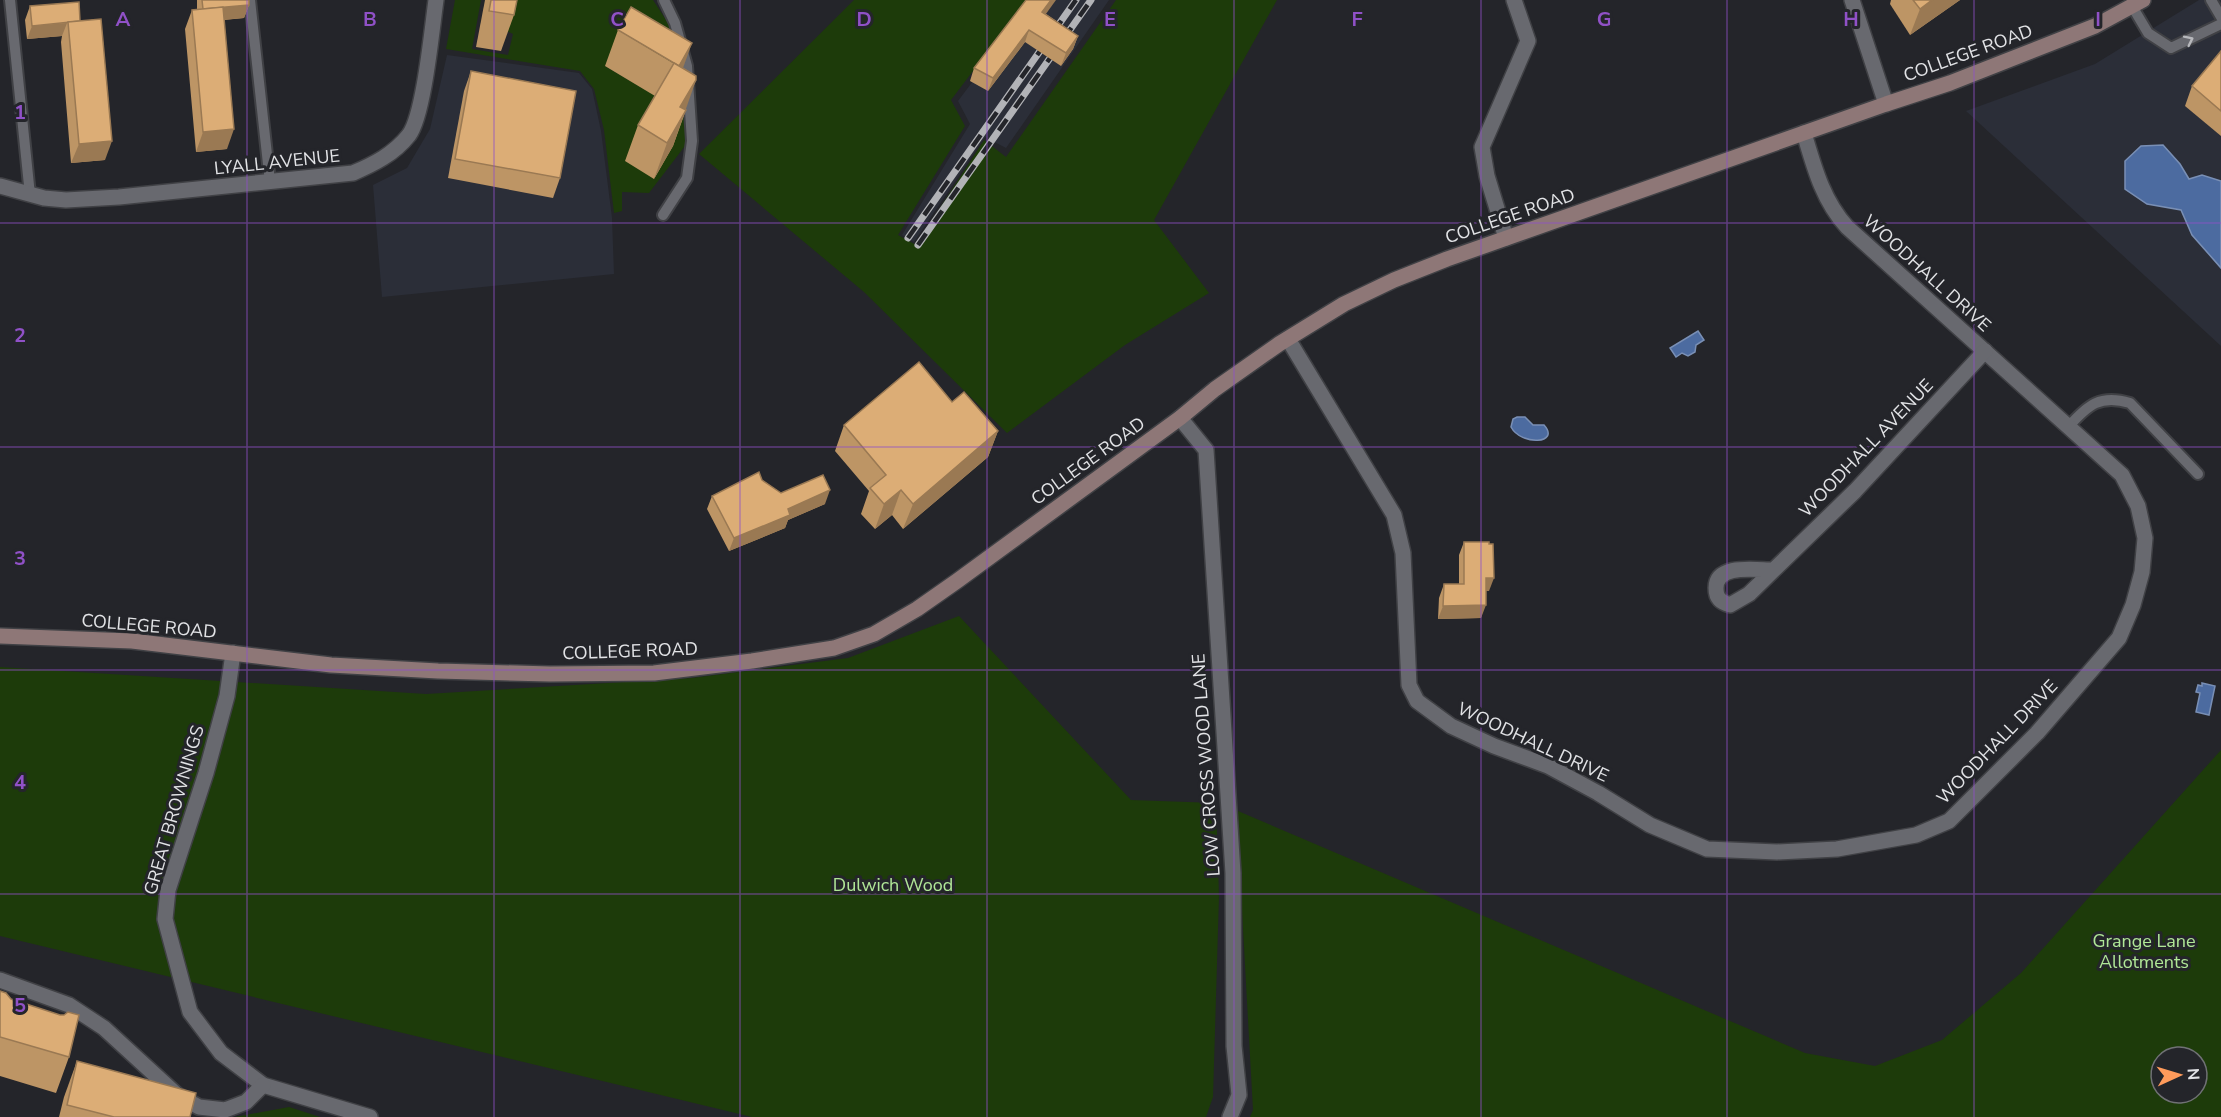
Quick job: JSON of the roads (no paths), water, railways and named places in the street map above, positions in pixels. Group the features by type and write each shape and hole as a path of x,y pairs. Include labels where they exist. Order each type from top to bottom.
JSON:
{"street":[{"name":"LYALL AVENUE","path":"0,186 50,200 84,199 353,173 378,162 396,149 411,133 419,110 436,0"},
{"path":"1506,238 1487,176 1482,147 1528,41 1514,0"},
{"path":"1852,0 1886,104"},
{"name":"COLLEGE ROAD","path":"0,636 132,641 331,665 438,671 631,673 682,671 834,648 874,634 917,609 1179,418 1215,389 1344,304 1394,280 1506,238 1950,83 2095,26 2138,3"},
{"name":"WOODHALL DRIVE","path":"1288,339 1394,515 1403,553 1409,686 1417,701 1451,726 1494,746 1548,766 1650,825 1707,849 1777,852 1837,849 1916,835 1949,821 2045,724 2119,638 2133,605 2142,572 2145,538 2138,506 2122,475 1847,228 1834,212 1818,178 1804,133"},
{"name":"WOODHALL AVENUE","path":"1773,570 1855,491 1985,351"},
{"name":"LOW CROSS WOOD LANE","path":"1179,418 1206,450 1233,873 1234,1046 1239,1095 1230,1117"},
{"name":"GREAT BROWNINGS","path":"232,653 227,696 206,773 168,890 165,919 190,1012 221,1053 263,1085 370,1117"},
{"path":"0,980 69,1005 104,1028 177,1095 199,1107 225,1110 246,1102 263,1085"}],"lane":[{"path":"10,0 30,195"},
{"path":"250,0 270,182"},
{"path":"663,215 687,178 692,141 687,66 675,23 664,0"},
{"path":"2211,0 2221,17"},
{"path":"2138,3 2148,33 2171,48 2221,24"},
{"path":"2069,426 2084,409 2099,401 2116,399 2130,403 2198,474"}],"water":[{"path":"2163,145 2180,164 2189,179 2202,175 2221,181 2221,268 2192,235 2181,210 2147,204 2125,189 2125,161 2141,146"},
{"path":"1698,331 1704,340 1696,345 1695,352 1688,356 1682,353 1676,357 1670,348"},
{"path":"1525,417 1533,425 1544,425 1548,431 1547,436 1544,439 1530,440 1516,433 1511,427 1513,419"},
{"path":"2202,683 2215,686 2209,715 2196,712 2200,693 2196,692 2198,685 2202,686"}],"railway":[{"path":"908,238 1076,0"},
{"path":"918,245 1091,0"}],"park label":[{"name":"Dulwich Wood","path":"893,885"},
{"name":"Grange Lane Allotments","path":"2144,951"}]}
